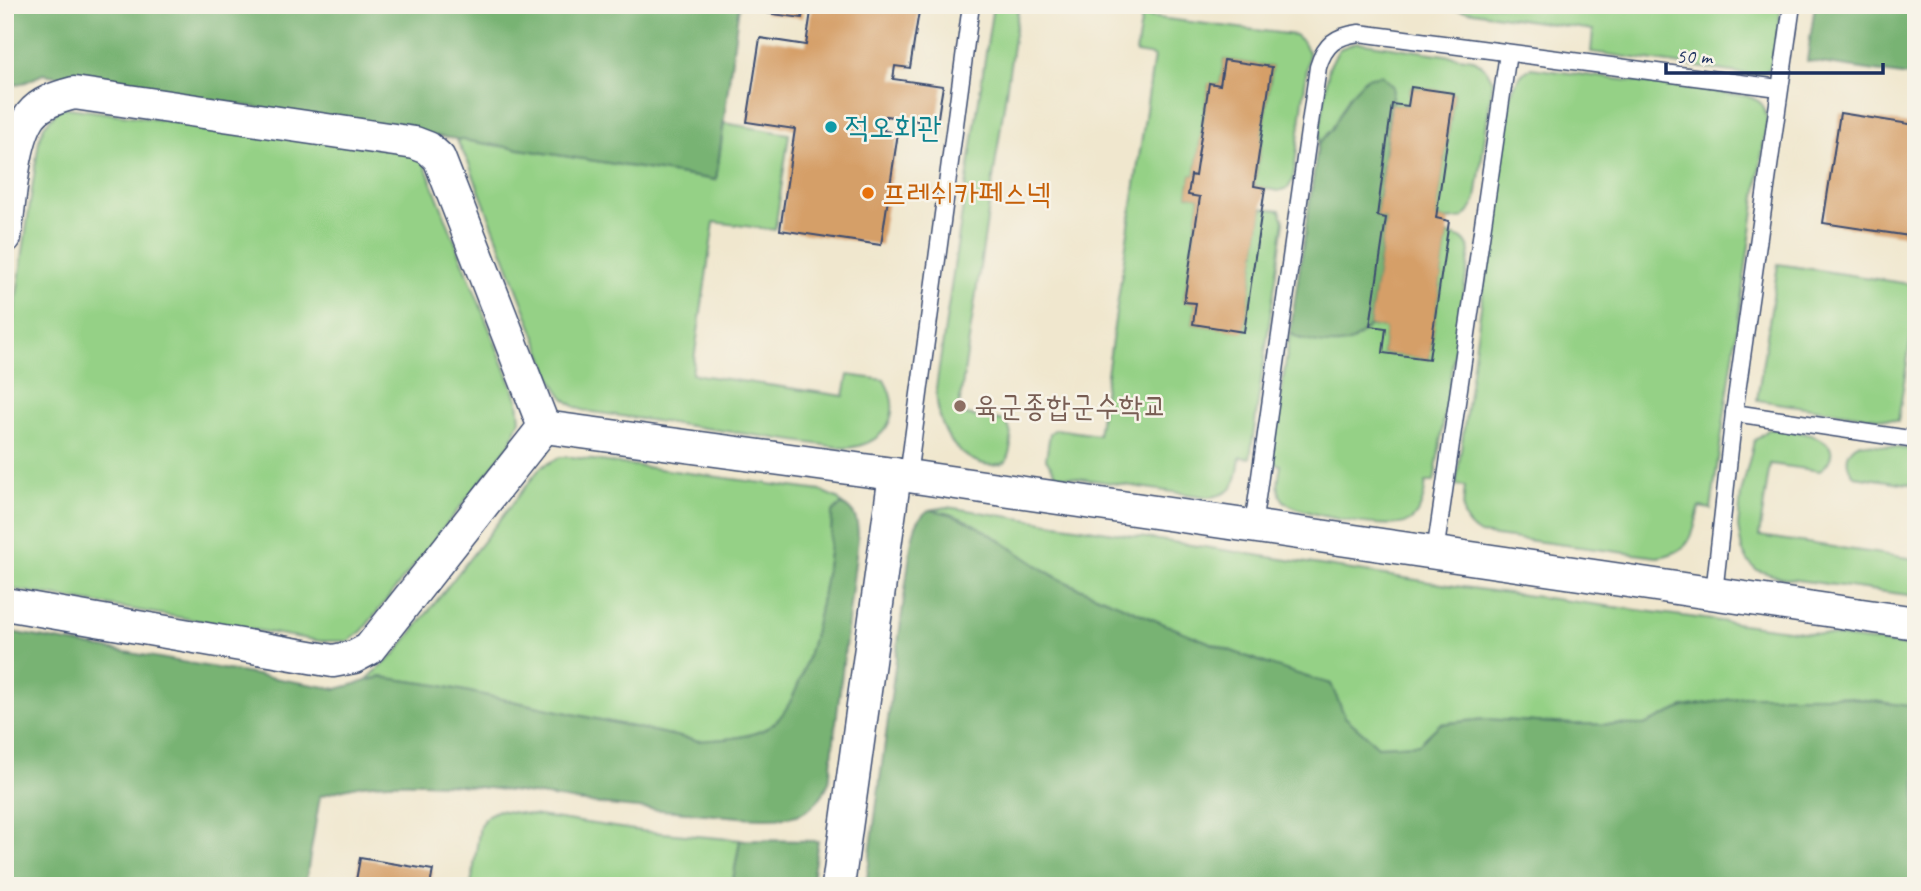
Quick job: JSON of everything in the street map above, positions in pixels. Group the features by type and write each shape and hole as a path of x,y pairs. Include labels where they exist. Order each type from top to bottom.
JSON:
{"street":[{"path":"5,237 21,135 32,113 50,100 74,93 415,143 428,148 439,158 544,427"},
{"path":"544,427 902,475 1916,623"},
{"path":"5,604 334,661 354,657 369,649 544,427"},
{"path":"838,886 902,475"}],"lane":[{"path":"902,475 971,5"},
{"path":"1714,593 1734,413 1792,5"},
{"path":"1253,526 1318,67 1323,52 1331,41 1344,35 1359,33 1779,88"},
{"path":"1435,553 1508,53"},
{"path":"1734,413 1916,439"}],"green space":[{"path":"5,5 739,5 716,180 43,74 5,87"},
{"path":"993,5 1019,5 958,414 1006,421 1009,426 1011,442 1006,462 987,465 959,451 946,433 939,412 936,388"},
{"path":"1426,5 1781,5 1772,65 1765,72 1753,75 1591,52 1593,30"},
{"path":"1815,5 1916,5 1916,77 1807,61"},
{"path":"1142,16 1295,35 1309,52 1293,180 1288,188 1278,191 1254,186 1272,67 1224,60 1220,85 1209,84 1195,176 1191,175 1188,195 1200,197 1184,301 1196,303 1193,324 1244,331 1262,208 1280,210 1284,221 1250,458 1240,457 1233,486 1224,494 1216,496 1207,497 1057,475 1046,459 1050,433 1056,429 1098,435 1154,56 1136,53"},
{"path":"1357,42 1472,59 1489,74 1493,81 1476,199 1470,211 1462,218 1436,218 1454,93 1411,87 1408,106 1392,104 1393,87 1350,95 1332,129 1318,145 1329,67 1339,49"},
{"path":"1531,68 1747,96 1759,102 1765,110 1767,120 1711,509 1699,507 1695,527 1688,542 1677,552 1668,555 1657,557 1480,534 1465,519 1465,486 1456,485 1511,93 1519,78"},
{"path":"1382,75 1393,87 1377,216 1386,218 1370,326 1354,340 1345,343 1312,342 1290,333 1318,145 1332,129 1350,95 1366,78"},
{"path":"61,107 420,153 518,401 520,420 510,444 362,631 349,641 320,641 5,588 5,377 39,141 44,126"},
{"path":"724,123 789,134 775,230 714,222 692,374 844,396 848,375 884,380 890,393 891,417 886,427 870,442 844,448 586,411 569,403 552,379 469,164 456,139 716,180"},
{"path":"1447,234 1462,239 1470,251 1434,482 1426,482 1417,513 1410,521 1401,524 1367,523 1307,512 1292,506 1284,501 1279,493 1281,465 1271,463 1290,333 1300,339 1352,341 1370,326 1386,328 1383,353 1429,359"},
{"path":"1778,264 1916,285 1916,305 1898,421 1757,400"},
{"path":"1769,429 1817,437 1831,450 1830,459 1820,471 1770,464 1759,536 1916,559 1916,596 1782,578 1756,570 1748,561 1742,550 1738,527 1741,494 1754,441"},
{"path":"1860,443 1916,450 1916,485 1854,476 1848,457 1851,449"},
{"path":"560,457 821,491 837,498 842,504 832,513 823,595 806,662 795,692 782,715 767,728 743,736 699,741 437,685 381,677 366,680 395,654 541,467"},
{"path":"842,504 856,518 858,538 829,782 817,802 797,815 773,818 742,817 609,805 452,785 372,784 320,796 305,886 5,886 5,631 337,689 381,677 437,685 699,741 734,738 767,728 782,715 795,692 806,662 823,595 832,513"},
{"path":"947,507 1455,586 1916,647 1916,707 1838,696 1750,696 1684,707 1644,725 1485,719 1440,724 1419,744 1378,746 1345,717 1331,684 1226,649 1073,585 1041,568 979,527 946,513 929,510"},
{"path":"929,510 945,513 978,527 1041,568 1081,589 1226,649 1331,684 1345,717 1378,746 1419,744 1440,724 1485,719 1644,725 1684,707 1750,696 1838,696 1916,707 1916,886 866,886 911,545 918,521"},
{"path":"498,810 641,831 740,840 732,886 471,886 480,825 488,815"},
{"path":"740,840 818,841 811,886 732,886"}],"building":[{"path":"766,5 804,5 802,18 765,13"},
{"name":"적오회관","path":"812,5 920,5 910,68 895,66 893,79 943,86 937,124 886,116 884,131 898,133 881,245 780,230 795,129 747,122 760,38 806,45"},
{"path":"1224,60 1272,67 1254,186 1265,188 1244,332 1193,324 1196,303 1184,302 1200,197 1188,195 1191,175 1195,176 1209,83 1220,85"},
{"path":"1411,87 1454,93 1436,218 1449,221 1429,359 1383,353 1386,328 1370,326 1386,218 1377,216 1392,104 1408,106"},
{"path":"1840,113 1916,125 1916,237 1823,223"},
{"path":"360,858 433,870 430,886 355,886"}],"place":[{"name":"적오회관","path":"831,127"},
{"name":"프레쉬카페스넥","path":"868,193"},
{"name":"육군종합군수학교","path":"960,406"}]}
